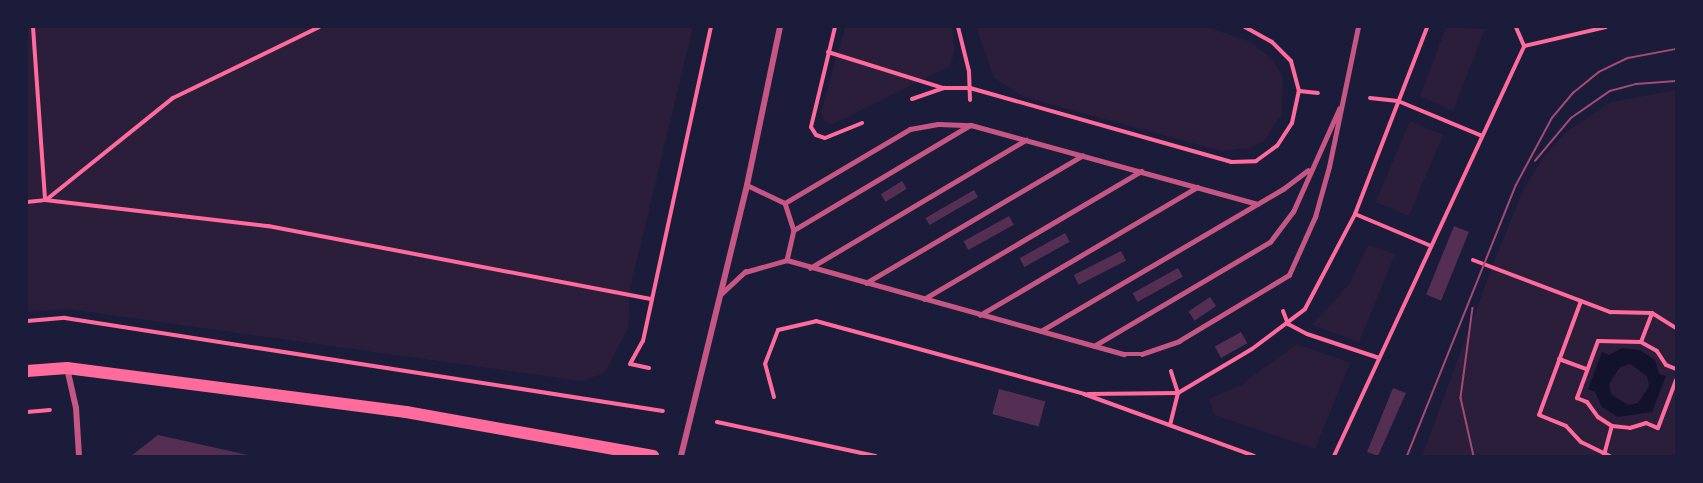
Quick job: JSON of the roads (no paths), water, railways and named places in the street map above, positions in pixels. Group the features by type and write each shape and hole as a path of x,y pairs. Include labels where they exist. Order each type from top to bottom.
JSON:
{"main road":[{"path":"27,371 67,368 406,412 653,456"}],"street":[{"path":"681,456 747,185 780,27"},
{"path":"67,368 76,408 79,456"}],"lane":[{"path":"720,295 745,272 787,260 1124,354 1142,354 1159,348 1289,275 1315,217 1358,27"},
{"path":"1094,346 1270,242 1293,212 1310,168 1342,103"},
{"path":"785,203 910,129 971,125 1257,204"},
{"path":"794,230 971,125"},
{"path":"810,268 1026,140"},
{"path":"866,283 1082,156"},
{"path":"1041,331 1257,204 1310,168"},
{"path":"924,299 1141,171"},
{"path":"747,185 785,203 794,230 787,260"},
{"path":"980,315 1197,187"}],"tram line":[{"path":"1407,456 1516,185 1552,118 1573,93 1599,72 1628,58 1676,49"},
{"path":"1535,161 1571,118 1610,91 1636,84 1676,81"},
{"path":"1473,308 1461,398 1474,456"}]}
